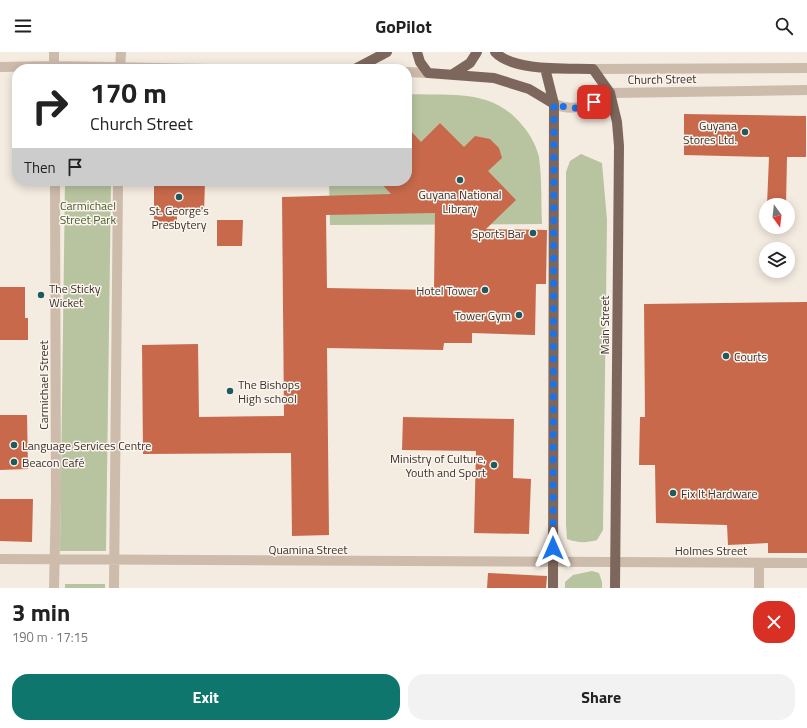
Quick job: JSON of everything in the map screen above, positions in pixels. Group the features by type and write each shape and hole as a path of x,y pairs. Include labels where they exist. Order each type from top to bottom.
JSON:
{"main road":[{"path":"364,64 387,52"},
{"path":"418,52 420,62 428,73"},
{"path":"453,74 470,63 477,52"},
{"name":"Church Street","path":"495,52 514,63 545,68 593,69"},
{"path":"545,68 554,104 553,588"},
{"name":"Main Street","path":"593,69 610,93 617,122 619,146 615,588"},
{"name":"Church Street","path":"428,73 494,78 529,89 554,104"}],"street":[{"path":"54,52 54,64"},
{"path":"120,64 121,52"},
{"path":"0,67 12,67"},
{"name":"Church Street","path":"593,69 807,68"},
{"name":"Church Street","path":"412,72 428,73"},
{"name":"Church Street","path":"554,104 563,108 578,108 594,102 610,93 807,90"},
{"name":"Carmichael Street","path":"54,588 56,498 55,186"},
{"path":"114,588 118,186"},
{"name":"Quamina Street","path":"0,559 615,564"},
{"path":"759,563 759,588"},
{"name":"Holmes Street","path":"615,564 807,563"}],"green space":[{"path":"412,94 470,96 484,99 498,105 510,113 528,132 538,153 541,174 542,224 330,225 329,186 412,186"},
{"path":"581,154 602,163 607,220 603,530 597,540 589,542 567,539 566,525 566,172 570,161"},
{"name":"Carmichael Street Park","path":"65,186 111,186 106,551 60,551"},
{"path":"592,571 599,573 602,588 565,588 565,582 573,575"},
{"path":"65,584 105,584 105,588 65,588"}],"building":[{"name":"Guyana Stores Ltd.","path":"684,114 806,116 806,157 787,157 786,198 767,198 769,157 684,155"},
{"path":"440,123 464,147 475,136 490,139 499,148 502,158 488,171 516,200 486,229 547,230 546,284 536,284 535,335 472,333 472,343 444,343 443,350 327,348 329,535 292,536 291,453 143,454 142,345 198,344 199,417 284,416 282,197 391,194 384,186 412,186 412,132 421,142","holes":["435,213 434,290 327,288 326,215"]},
{"name":"St. George's Presbytery","path":"154,186 205,186 204,212 177,212 177,224 154,223"},
{"path":"217,220 243,220 242,246 217,246"},
{"path":"0,287 25,287 25,318 28,318 28,340 0,340"},
{"path":"807,302 807,553 768,553 768,543 728,545 727,525 656,523 655,465 639,465 640,417 645,417 644,304"},
{"path":"0,415 27,415 28,469 0,470"},
{"name":"Ministry of Culture, Youth and Sport","path":"403,417 514,419 513,478 531,479 529,534 474,533 476,451 402,450"},
{"path":"0,499 33,499 32,542 0,541"},
{"path":"488,573 547,576 546,588 487,588"}],"place":[{"name":"Guyana Stores Ltd.","path":"745,132"},
{"name":"Guyana National Library","path":"460,180"},
{"name":"St. George's Presbytery","path":"179,197"},
{"name":"Sports Bar","path":"533,233"},
{"name":"Hotel Tower","path":"485,290"},
{"name":"The Sticky Wicket","path":"41,295"},
{"name":"Tower Gym","path":"519,315"},
{"name":"Courts","path":"726,356"},
{"name":"The Bishops High school","path":"230,391"},
{"name":"Language Services Centre","path":"14,445"},
{"name":"Beacon Café","path":"14,462"},
{"name":"Ministry of Culture, Youth and Sport","path":"494,465"},
{"name":"Fix It Hardware","path":"673,493"}],"route":[{"path":"553,548 554,104 563,108 572,109 583,107 594,102"}]}
